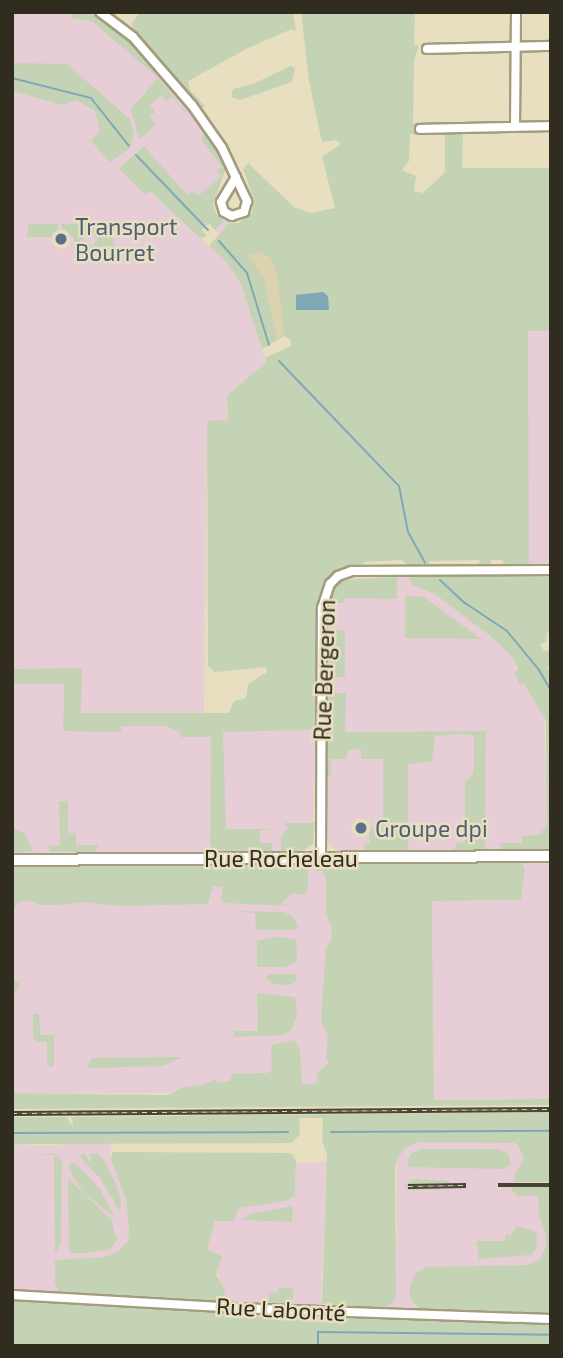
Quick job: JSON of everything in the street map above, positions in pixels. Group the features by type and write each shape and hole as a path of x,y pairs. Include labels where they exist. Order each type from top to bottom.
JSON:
{"street":[{"path":"100,12 128,32 192,105 229,158 247,204 244,212 232,216 224,212 221,202 236,177"},
{"path":"515,127 516,12"},
{"path":"427,49 551,46"},
{"path":"420,129 551,126"},
{"name":"Rue Bergeron","path":"321,857 322,608 330,584 338,576 352,571 551,570"},
{"name":"Rue Rocheleau","path":"12,860 551,856"},
{"name":"Rue Labonté","path":"12,1295 235,1308 551,1319"}],"shaded area":[{"path":"12,12 88,12 110,25 127,40 183,104 225,164 213,205 217,215 229,223 220,235 144,146 119,169 150,191 227,263 241,284 267,363 227,395 228,420 207,422 204,713 80,713 82,668 12,669"},
{"path":"528,331 551,331 551,565 528,565"},
{"path":"432,577 513,658 520,685 524,684 544,715 546,774 551,774 551,850 338,851 327,842 328,601 337,584 349,578"},
{"path":"12,684 64,684 63,731 146,722 218,732 315,730 313,844 302,851 12,853"},
{"path":"522,862 551,862 551,1099 434,1100 432,900 521,900 525,870"},
{"path":"12,863 334,863 334,1093 12,1093"},
{"path":"72,1142 112,1142 110,1156 126,1199 129,1233 127,1242 119,1250 105,1257 55,1260 60,1293 12,1291 12,1144 55,1146"},
{"path":"418,1142 504,1142 518,1145 524,1159 514,1182 538,1183 539,1215 546,1236 546,1246 540,1259 527,1265 427,1268 414,1306 421,1311 383,1308 393,1303 396,1295 397,1160 405,1148"},
{"path":"327,1162 321,1298 325,1307 219,1301 224,1289 207,1250 215,1221 233,1221 239,1208 292,1198 295,1196 296,1163"}],"green space":[{"path":"72,12 88,12 127,40 196,124 172,97 167,101 162,95 150,105 155,112 150,116 156,125 139,140 131,109 158,78 93,22 72,18"},
{"path":"140,12 293,12 296,31 292,29 250,47 188,81 190,90 205,106 202,108 131,25"},
{"path":"301,12 415,12 414,45 419,45 414,61 413,124 416,125 416,134 410,134 409,161 402,170 416,176 414,191 423,193 445,172 445,133 463,133 462,168 551,168 551,331 528,331 529,561 528,565 504,565 503,560 491,560 491,565 478,565 480,560 430,561 427,566 408,566 402,560 364,562 364,566 341,568 327,578 318,599 315,730 223,732 226,829 272,829 260,831 260,843 271,843 273,851 210,852 211,737 180,737 180,732 166,726 121,726 121,732 63,731 64,684 12,684 12,669 82,668 81,713 229,713 234,701 246,698 248,684 267,672 266,667 215,672 208,666 207,421 228,420 227,395 266,363 265,358 291,346 291,340 284,336 262,349 241,284 227,263 209,246 229,223 239,223 252,213 254,199 243,169 248,163 294,207 310,213 335,208 322,157 341,144 336,140 322,142 309,81","holes":["251,258 277,273 277,338 264,278"]},
{"path":"12,63 67,64 130,119 134,133 130,148 110,162 91,141 100,131 95,111 77,100 63,105 12,91"},
{"path":"290,66 295,68 292,82 240,100 231,97 233,89 253,84"},
{"path":"205,134 225,164 213,205 217,215 224,221 215,230 210,224 206,225 202,230 207,236 200,238 150,191 145,195 119,169 144,146 187,195 193,191 198,196 221,176 217,171 222,167 201,140"},
{"path":"28,224 58,224 58,231 54,237 27,237"},
{"path":"61,224 93,225 74,249 74,237 63,234"},
{"path":"97,224 113,238 115,252 93,253 91,248 79,247 83,240 92,246 98,239 91,233 85,238"},
{"path":"551,576 551,631 547,633 546,642 540,644 544,651 551,650 551,667 547,667 551,674 551,850 501,850 500,843 522,843 522,836 539,835 547,825 546,721 524,684 520,685 514,673 518,670 513,658 493,638 435,594 411,584 410,577"},
{"path":"397,577 397,599 345,598 344,603 328,603 332,589 343,580"},
{"path":"405,596 424,597 481,639 405,638"},
{"path":"328,630 345,630 345,677 328,677"},
{"path":"328,693 346,693 345,732 486,731 485,850 454,850 456,844 465,842 465,782 473,774 474,767 474,735 457,734 435,736 432,761 408,765 408,851 364,851 364,846 370,842 369,833 361,831 383,826 383,759 361,759 361,749 348,750 347,759 331,759 331,776 327,776"},
{"path":"59,801 68,801 68,833 76,833 76,845 99,845 95,850 98,853 49,851 49,846 60,845"},
{"path":"284,823 315,823 313,844 302,851 281,851 281,836 288,829"},
{"path":"12,827 25,834 33,851 12,853"},
{"path":"522,862 525,870 521,900 432,901 434,1100 551,1099 551,1105 12,1109 12,1093 168,1095 184,1087 204,1085 214,1079 220,1083 230,1081 232,1074 267,1073 272,1070 271,1045 294,1040 300,1049 302,1085 317,1083 317,1073 329,1063 326,1059 328,1036 321,1020 326,948 332,939 326,912 326,881 323,871 316,871 316,863"},
{"path":"308,863 308,890 303,895 293,893 281,903 290,906 225,903 221,900 223,887 213,886 208,904 122,906 83,902 40,905 28,900 20,902 12,910 12,865"},
{"path":"230,911 284,912 294,917 298,927 294,930 256,930 255,913"},
{"path":"275,937 296,939 297,962 285,967 257,967 257,941"},
{"path":"270,974 295,974 297,980 291,985 273,984 266,978"},
{"path":"12,978 21,985 12,996"},
{"path":"257,993 295,997 297,1017 291,1030 282,1035 234,1037 234,1031 258,1031"},
{"path":"33,1014 39,1014 41,1035 54,1035 54,1065 51,1067 47,1064 47,1042 37,1042 33,1037"},
{"path":"183,1057 163,1066 88,1068 91,1058"},
{"path":"551,1112 551,1182 514,1182 515,1173 524,1159 518,1145 513,1143 418,1142 405,1148 395,1169 396,1295 393,1303 383,1308 322,1304 327,1155 322,1140 323,1118 299,1118 300,1134 291,1143 12,1144 12,1117 67,1117 74,1129 71,1117"},
{"path":"420,1149 497,1149 508,1154 511,1164 504,1169 409,1167 407,1163 410,1155"},
{"path":"112,1152 292,1154 296,1161 295,1196 285,1201 239,1208 234,1221 215,1221 207,1249 222,1256 216,1275 225,1294 219,1301 60,1293 55,1283 55,1260 105,1257 119,1250 127,1242 129,1233 126,1199 111,1160"},
{"path":"54,1153 62,1161 61,1243 55,1254 54,1155 39,1155"},
{"path":"84,1153 89,1161 92,1160 89,1154 97,1153 103,1159 116,1184 121,1200 120,1212 100,1178 79,1156"},
{"path":"70,1163 76,1164 100,1189 115,1218 83,1192 69,1169"},
{"path":"68,1178 112,1221 115,1235 119,1238 110,1249 87,1253 71,1253 69,1250"},
{"path":"415,1179 450,1181 450,1184 408,1185 440,1187 440,1190 407,1190 405,1184"},
{"path":"510,1187 551,1187 551,1314 421,1311 410,1298 409,1290 415,1274 427,1267 527,1265 540,1259 546,1246 546,1236 539,1215 538,1196 517,1196"},
{"path":"293,1206 292,1222 242,1220 250,1214"},
{"path":"517,1226 534,1231 537,1237 536,1249 531,1255 479,1259 476,1241 505,1241 505,1235 511,1235"},
{"path":"278,1287 294,1289 292,1303 268,1304 269,1292 278,1293"},
{"path":"12,1300 263,1316 528,1323 551,1325 551,1346 12,1346"}],"sand":[{"path":"260,252 271,258 277,273 284,333 277,339 264,278 247,255"}],"water":[{"path":"323,292 328,296 329,310 296,310 296,295"}],"waterway":[{"path":"12,78 91,98 129,146"},
{"path":"136,155 208,230"},
{"path":"219,241 247,273 269,345"},
{"path":"279,361 399,486 408,532 425,563"},
{"path":"440,580 465,603 507,631 539,670 551,691"},
{"path":"331,1132 551,1131"},
{"path":"12,1133 288,1132"},
{"path":"318,1346 318,1332 551,1335"}],"railway":[{"path":"12,1113 551,1109"},
{"path":"408,1186 466,1185"},
{"path":"498,1185 551,1185"}],"place":[{"name":"Transport Bourret","path":"61,239"},
{"name":"Groupe dpi","path":"361,828"}]}
